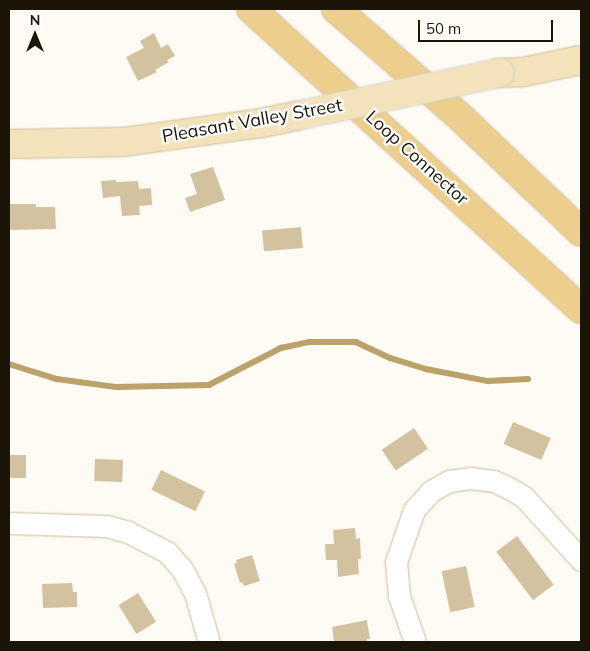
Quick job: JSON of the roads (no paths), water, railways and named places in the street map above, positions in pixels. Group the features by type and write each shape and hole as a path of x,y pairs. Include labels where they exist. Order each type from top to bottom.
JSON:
{"highway":[{"name":"Loop Connector","path":"252,9 581,308"},
{"path":"336,9 456,114 581,232"}],"main road":[{"name":"Pleasant Valley Street","path":"9,144 123,142 262,123 500,74 522,72 581,60"}],"street":[{"path":"415,642 399,596 396,562 414,510 431,491 449,481 470,478 494,481 510,488 524,497 581,560"},
{"path":"9,523 106,526 128,532 167,552 182,569 195,593 209,642"}],"waterway":[{"path":"9,364 57,379 116,387 209,385 281,348 309,342 356,342 390,358 426,369 488,381 528,379"}]}
